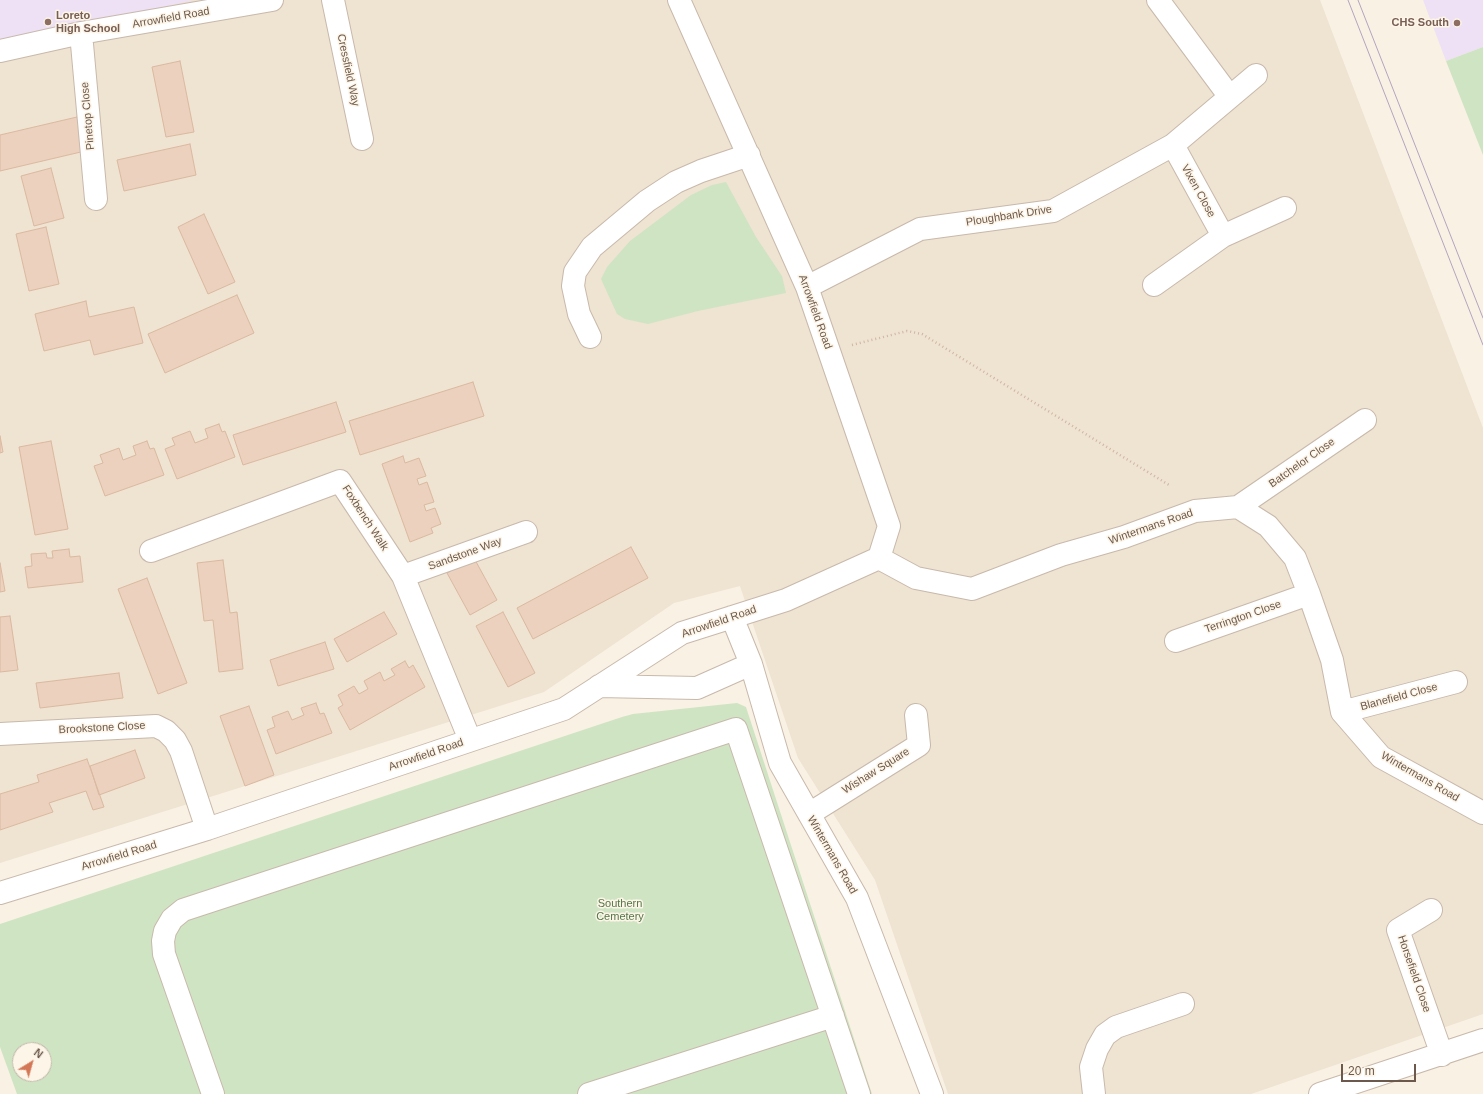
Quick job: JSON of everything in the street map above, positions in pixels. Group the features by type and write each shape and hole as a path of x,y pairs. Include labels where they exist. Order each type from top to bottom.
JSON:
{"street":[{"name":"Arrowfield Road","path":"0,51 81,33 272,0"},
{"name":"Cressfield Way","path":"333,0 362,139"},
{"name":"Arrowfield Road","path":"0,894 207,829 564,709 682,633 786,600 879,558 889,526 807,287 679,0"},
{"path":"1158,0 1230,97"},
{"name":"Pinetop Close","path":"81,33 96,199"},
{"name":"Ploughbank Drive","path":"807,287 920,229 1053,212 1173,145 1256,75"},
{"name":"Vixen Close","path":"1173,145 1223,236"},
{"path":"590,337 579,314 573,286 575,272 592,247 647,201 676,182 701,171 749,155"},
{"path":"1154,285 1223,236 1285,208"},
{"name":"Batchelor Close","path":"1238,507 1365,420"},
{"name":"Foxbench Walk","path":"151,552 340,481 403,576 470,740"},
{"path":"1238,507 1268,526 1294,558 1309,594 1332,660 1342,712"},
{"name":"Wintermans Road","path":"879,558 916,578 972,589 1061,555 1124,537 1195,511 1238,507"},
{"name":"Sandstone Way","path":"403,576 526,532"},
{"name":"Terrington Close","path":"1176,641 1309,594"},
{"name":"Wintermans Road","path":"732,617 751,664 780,763 857,898 932,1094"},
{"path":"599,686 697,688 751,664"},
{"name":"Blanefield Close","path":"1342,712 1456,682"},
{"name":"Wintermans Road","path":"1342,712 1381,757 1483,813"},
{"name":"Wishaw Square","path":"809,814 918,745 916,715"},
{"name":"Brookstone Close","path":"0,734 156,726 166,731 175,740 181,751 207,829"},
{"path":"213,1094 164,954 163,941 165,931 172,919 183,910 736,729 859,1094"},
{"name":"Horsefield Close","path":"1431,910 1398,930 1442,1055"},
{"path":"1094,1094 1091,1067 1097,1049 1105,1035 1116,1027 1183,1004"},
{"path":"589,1094 833,1016"},
{"path":"1320,1094 1442,1055 1483,1040"}],"path":[{"path":"828,351 908,331 922,334 1169,485"}],"shaded area":[{"path":"0,0 1320,0 1483,428 1483,1014 1251,1094 948,1094 875,880 798,758 740,586 674,603 544,692 0,863"},
{"name":"Loreto High School","path":"0,0 194,0 0,44"},
{"name":"CHS South","path":"1423,0 1483,0 1483,47 1446,61"}],"green space":[{"path":"1483,47 1483,155 1446,61"},
{"path":"726,182 756,237 782,276 786,293 698,311 648,324 625,319 617,314 601,279 607,267 630,241 691,195 712,185"},
{"name":"Southern Cemetery","path":"737,703 746,707 872,1094 17,1094 13,1082 52,1082 52,1042 12,1042 12,1080 0,1047 0,924 633,714"}],"building":[{"path":"180,61 194,132 166,137 152,67"},
{"path":"77,117 85,151 0,171 0,135"},
{"path":"190,144 196,175 124,191 117,160"},
{"path":"51,168 64,218 34,226 21,176"},
{"path":"204,214 235,282 208,294 178,227"},
{"path":"46,227 59,284 29,291 16,234"},
{"path":"237,295 254,333 165,373 148,334"},
{"path":"86,301 89,317 134,307 143,343 94,355 90,340 44,351 35,314"},
{"path":"473,382 484,416 360,455 349,421"},
{"path":"336,402 346,432 243,465 233,435"},
{"path":"219,424 222,432 225,431 235,457 177,479 165,449 175,445 172,438 190,431 195,443 208,438 205,429"},
{"path":"0,436 3,452 0,453"},
{"path":"51,441 68,529 35,535 19,447"},
{"path":"147,441 150,449 154,448 164,475 105,496 94,466 103,463 100,455 119,448 123,460 136,455 133,446"},
{"path":"403,456 405,463 419,458 426,476 417,479 419,485 427,482 434,502 424,505 426,511 435,508 441,524 431,528 433,533 410,542 382,464"},
{"path":"631,547 648,578 533,639 517,608"},
{"path":"69,549 70,557 80,556 83,582 28,588 25,567 32,566 31,554 46,553 47,558 53,558 52,551"},
{"path":"474,558 497,600 470,615 447,573"},
{"path":"223,560 230,613 237,612 243,669 219,672 213,620 204,621 197,563"},
{"path":"0,563 5,591 0,592"},
{"path":"147,578 187,683 158,694 118,589"},
{"path":"384,612 397,634 347,662 334,639"},
{"path":"503,612 535,673 508,687 476,626"},
{"path":"10,616 18,670 0,672 0,617"},
{"path":"325,642 334,669 278,686 270,660"},
{"path":"405,661 409,668 413,665 425,687 350,730 338,708 343,705 338,695 354,686 359,694 368,689 364,681 380,672 384,681 395,675 391,669"},
{"path":"119,673 123,698 40,708 36,683"},
{"path":"316,703 320,714 324,713 332,733 276,754 267,730 275,727 272,717 288,711 292,720 304,715 301,708"},
{"path":"249,706 274,775 245,786 220,716"},
{"path":"135,750 145,778 99,795 90,766"},
{"path":"87,759 104,807 93,810 86,791 49,803 53,812 0,830 0,794 39,782 37,775"}],"tram line":[{"path":"1348,0 1483,345"},
{"path":"1358,0 1483,318"}],"place":[{"name":"Loreto High School","path":"48,22"},
{"name":"CHS South","path":"1457,23"}]}
